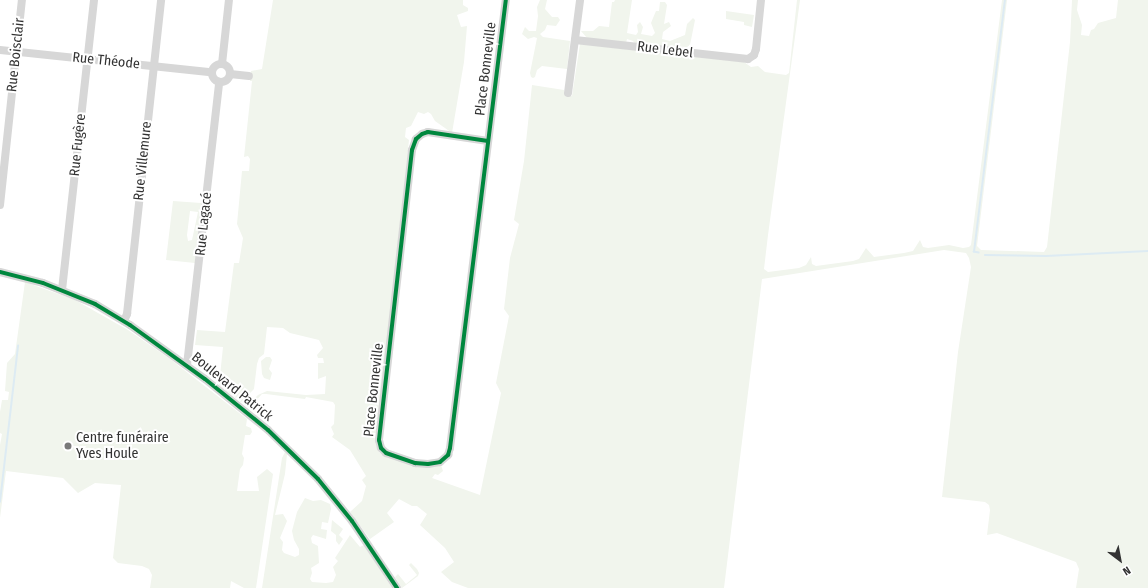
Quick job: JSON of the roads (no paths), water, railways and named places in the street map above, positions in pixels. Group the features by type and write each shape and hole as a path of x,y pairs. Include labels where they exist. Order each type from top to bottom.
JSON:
{"street":[{"name":"Rue Boisclair","path":"0,205 22,0"},
{"name":"Rue Fugère","path":"62,290 94,0"},
{"name":"Rue Villemure","path":"124,321 127,314 161,0"},
{"path":"222,64 229,0"},
{"name":"Place Bonneville","path":"488,140 428,132 422,134 416,139 412,150 379,440 386,453 410,462 421,464 436,463 446,457 450,448 506,0"},
{"path":"568,93 580,0"},
{"name":"Rue Lebel","path":"575,40 748,59 754,55 756,49 761,0"},
{"name":"Rue Théode","path":"0,50 211,72"},
{"path":"222,64 228,68 230,74 225,81 220,82 214,80 211,72 214,66 222,64"},
{"path":"230,74 249,76"},
{"name":"Rue Lagacé","path":"187,365 220,82"},
{"name":"Boulevard Patrick","path":"0,272 29,278 95,304 124,321 187,365 267,430 308,469 345,512 397,588"}],"waterway":[{"path":"979,253 974,252 1005,0"},
{"path":"985,255 1046,256 1148,251"},
{"path":"0,502 18,346"}],"place":[{"name":"Centre funéraire Yves Houle","path":"68,446"}]}
